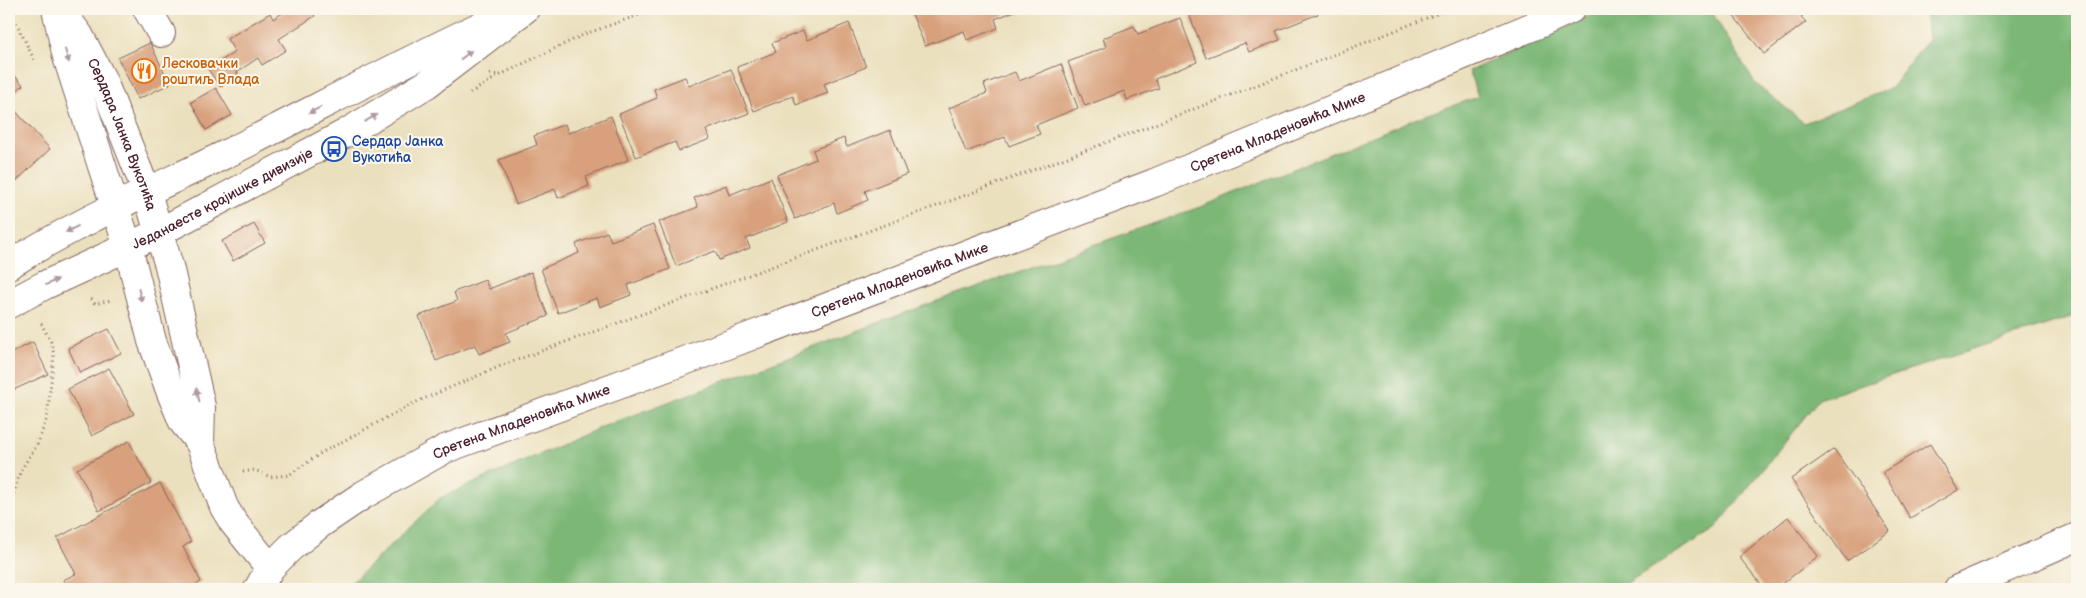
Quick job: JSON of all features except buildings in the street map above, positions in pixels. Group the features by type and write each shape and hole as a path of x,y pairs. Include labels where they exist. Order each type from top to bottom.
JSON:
{"street":[{"name":"Сердара Јанка Вукотића","path":"57,9 79,35 103,81 147,193 169,266 201,406 200,444"},
{"name":"Сердара Јанка Вукотића","path":"57,9 67,57 128,247 152,341 171,394 183,422 200,444 224,507 264,579"},
{"path":"147,9 161,33"},
{"path":"9,265 34,249 115,207 320,107 420,54 518,9"},
{"name":"Једанаесте крајишке дивизије","path":"9,304 45,285 158,233 346,133 427,84 525,9"},
{"name":"Сретена Младеновића Мике","path":"264,579 291,547 320,524 363,495 445,449 730,344 1154,182 1542,23 1571,9"},
{"path":"1958,589 2077,537"}],"path":[{"path":"452,66 476,73 500,75 586,34 656,9"},
{"path":"240,472 255,470 270,477 290,475 321,453 414,403 503,365 1069,156 1449,9"},
{"path":"87,294 95,304"},
{"path":"9,508 22,470 37,445 47,418 54,355 51,342 38,316"}],"green space":[{"path":"1605,9 1710,9 1754,82 1804,123 1891,88 1928,40 1925,9 2077,9 2077,315 1819,399 1715,529 1617,589 345,589 440,498 602,427 934,302 1200,207 1422,116 1478,97 1469,71"}],"place":[{"name":"Лесковачки роштиљ Влада","path":"144,71"},
{"name":"Сердар Јанка Вукотића","path":"334,149"}]}
